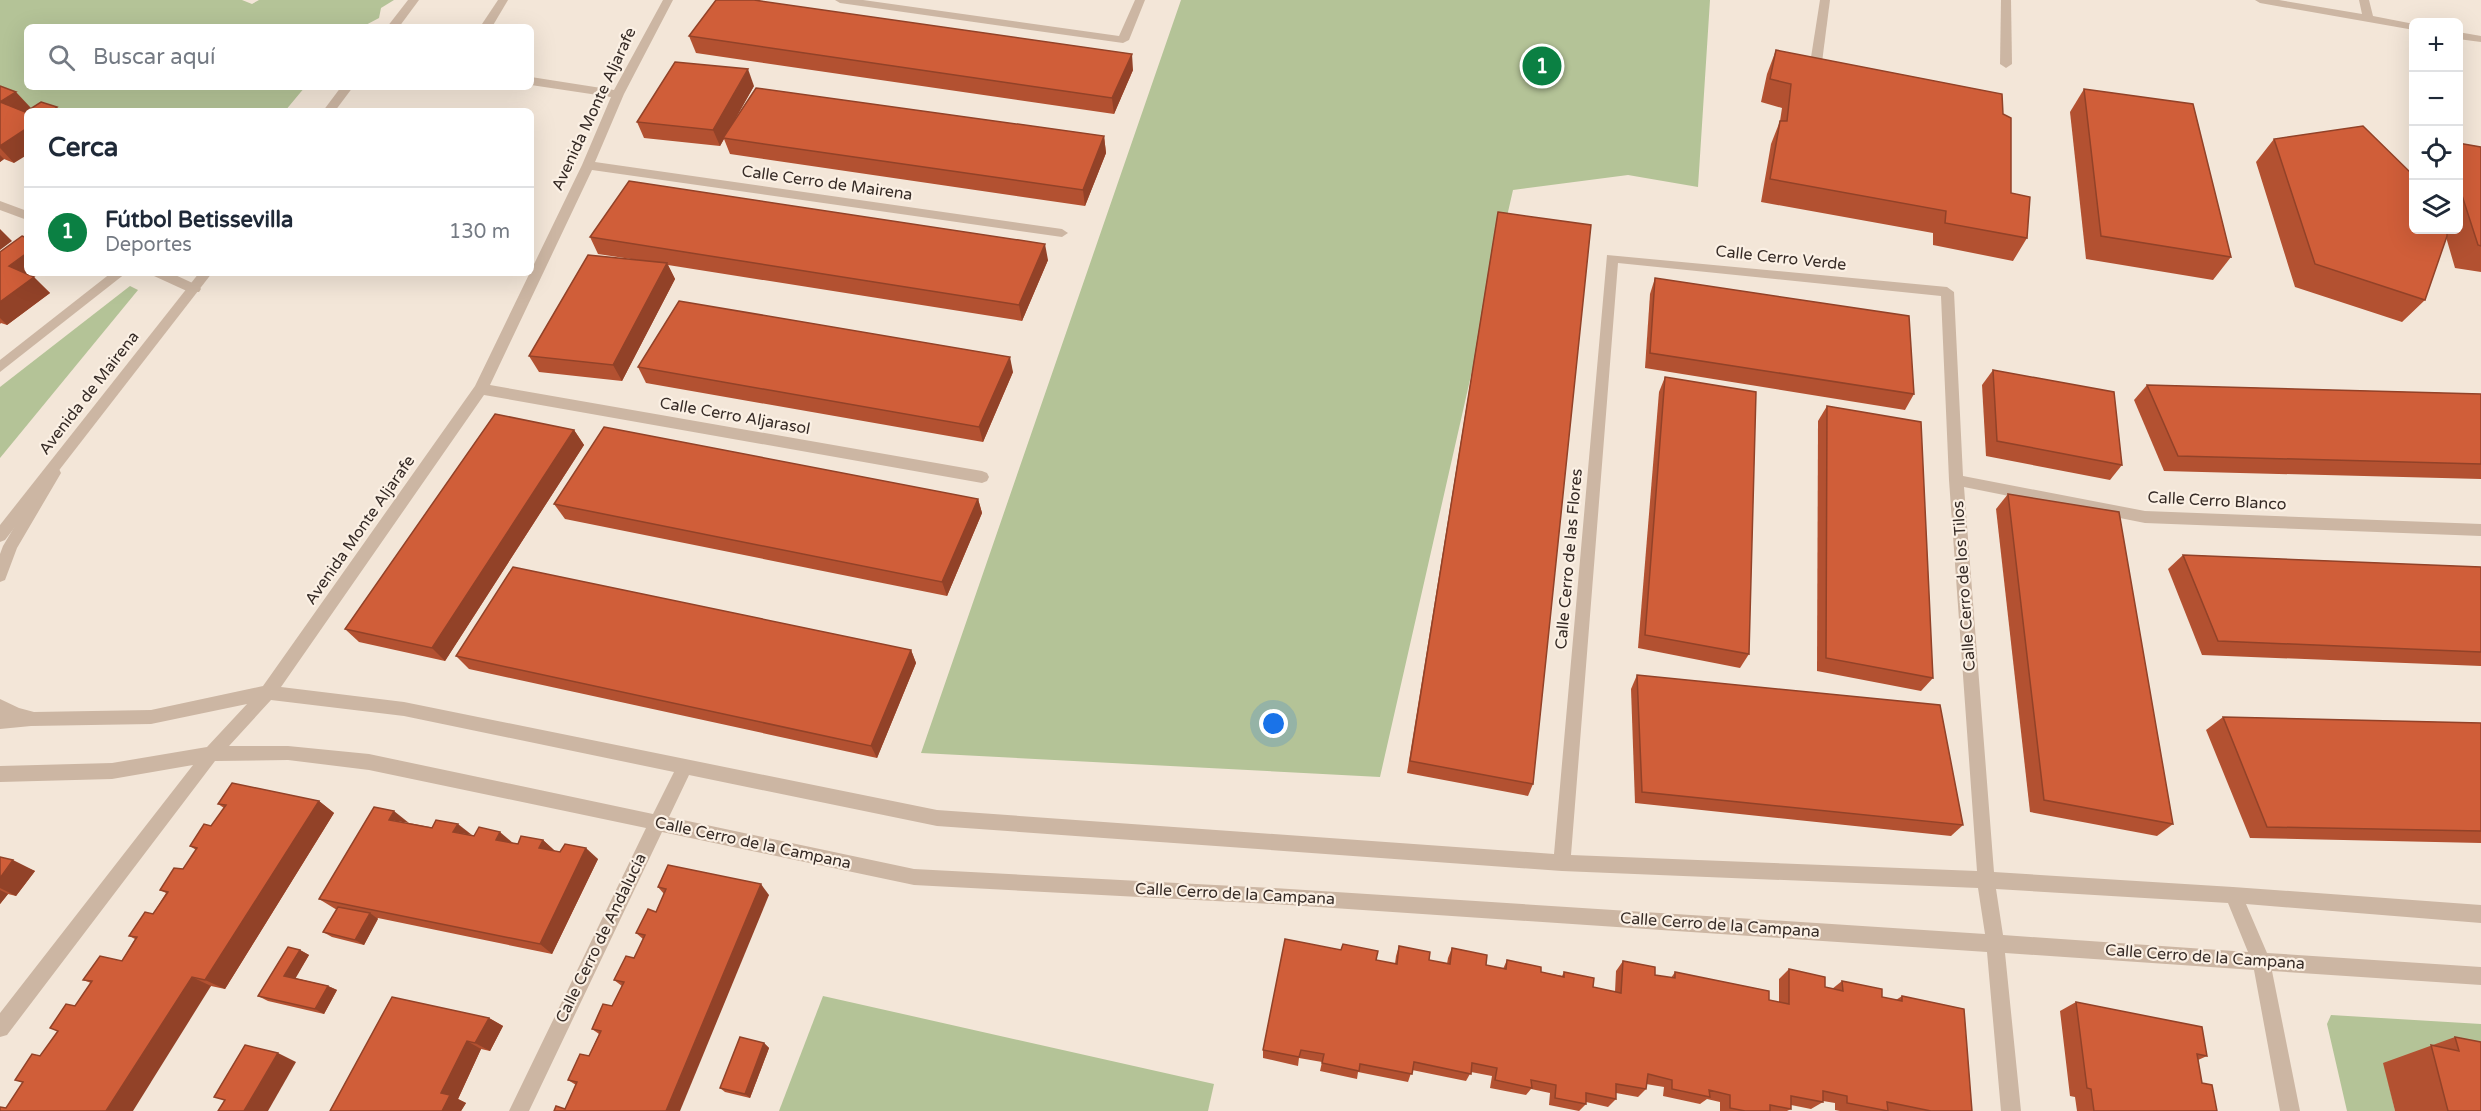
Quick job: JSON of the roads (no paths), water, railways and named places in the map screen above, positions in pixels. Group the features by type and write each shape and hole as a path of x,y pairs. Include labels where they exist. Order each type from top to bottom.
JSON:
{"street":[{"path":"395,24 414,0"},
{"path":"488,24 503,0"},
{"name":"Avenida Monte Aljarafe","path":"0,1028 211,754 268,692 481,389 588,165 618,94 668,0"},
{"path":"840,0 1123,40 1140,0"},
{"path":"1815,70 1825,0"},
{"path":"2006,0 2006,64"},
{"path":"2260,0 2409,26"},
{"path":"2364,0 2368,18"},
{"path":"2463,36 2481,39"},
{"path":"534,81 618,94"},
{"path":"331,108 345,90"},
{"name":"Calle Cerro de Mairena","path":"588,165 1062,233"},
{"path":"0,205 24,215"},
{"name":"Calle Cerro Verde","path":"1612,258 1947,292"},
{"name":"Calle Cerro de las Flores","path":"1562,863 1612,258"},
{"path":"0,367 116,276"},
{"path":"166,276 194,289"},
{"name":"Avenida de Mairena","path":"0,536 204,276"},
{"name":"Calle Cerro de los Tilos","path":"1947,292 1956,480 1986,880 1995,942 2011,1111"},
{"name":"Calle Cerro Aljarasol","path":"481,389 982,477"},
{"path":"0,576 10,546 76,437"},
{"name":"Calle Cerro Blanco","path":"1956,480 2145,517 2481,530"},
{"path":"0,722 34,719 151,717 268,692 404,709 937,818 1562,863 1986,880 2233,895 2481,914"},
{"path":"0,706 16,715 34,719"},
{"name":"Calle Cerro de la Campana","path":"0,774 112,771 211,754 288,753 369,762 914,877 1262,895 2481,976"},
{"name":"Calle Cerro de Andalucía","path":"519,1111 685,766"},
{"path":"2233,895 2261,960 2290,1111"}],"place":[{"name":"Fútbol Betissevilla","path":"1542,66"}]}
